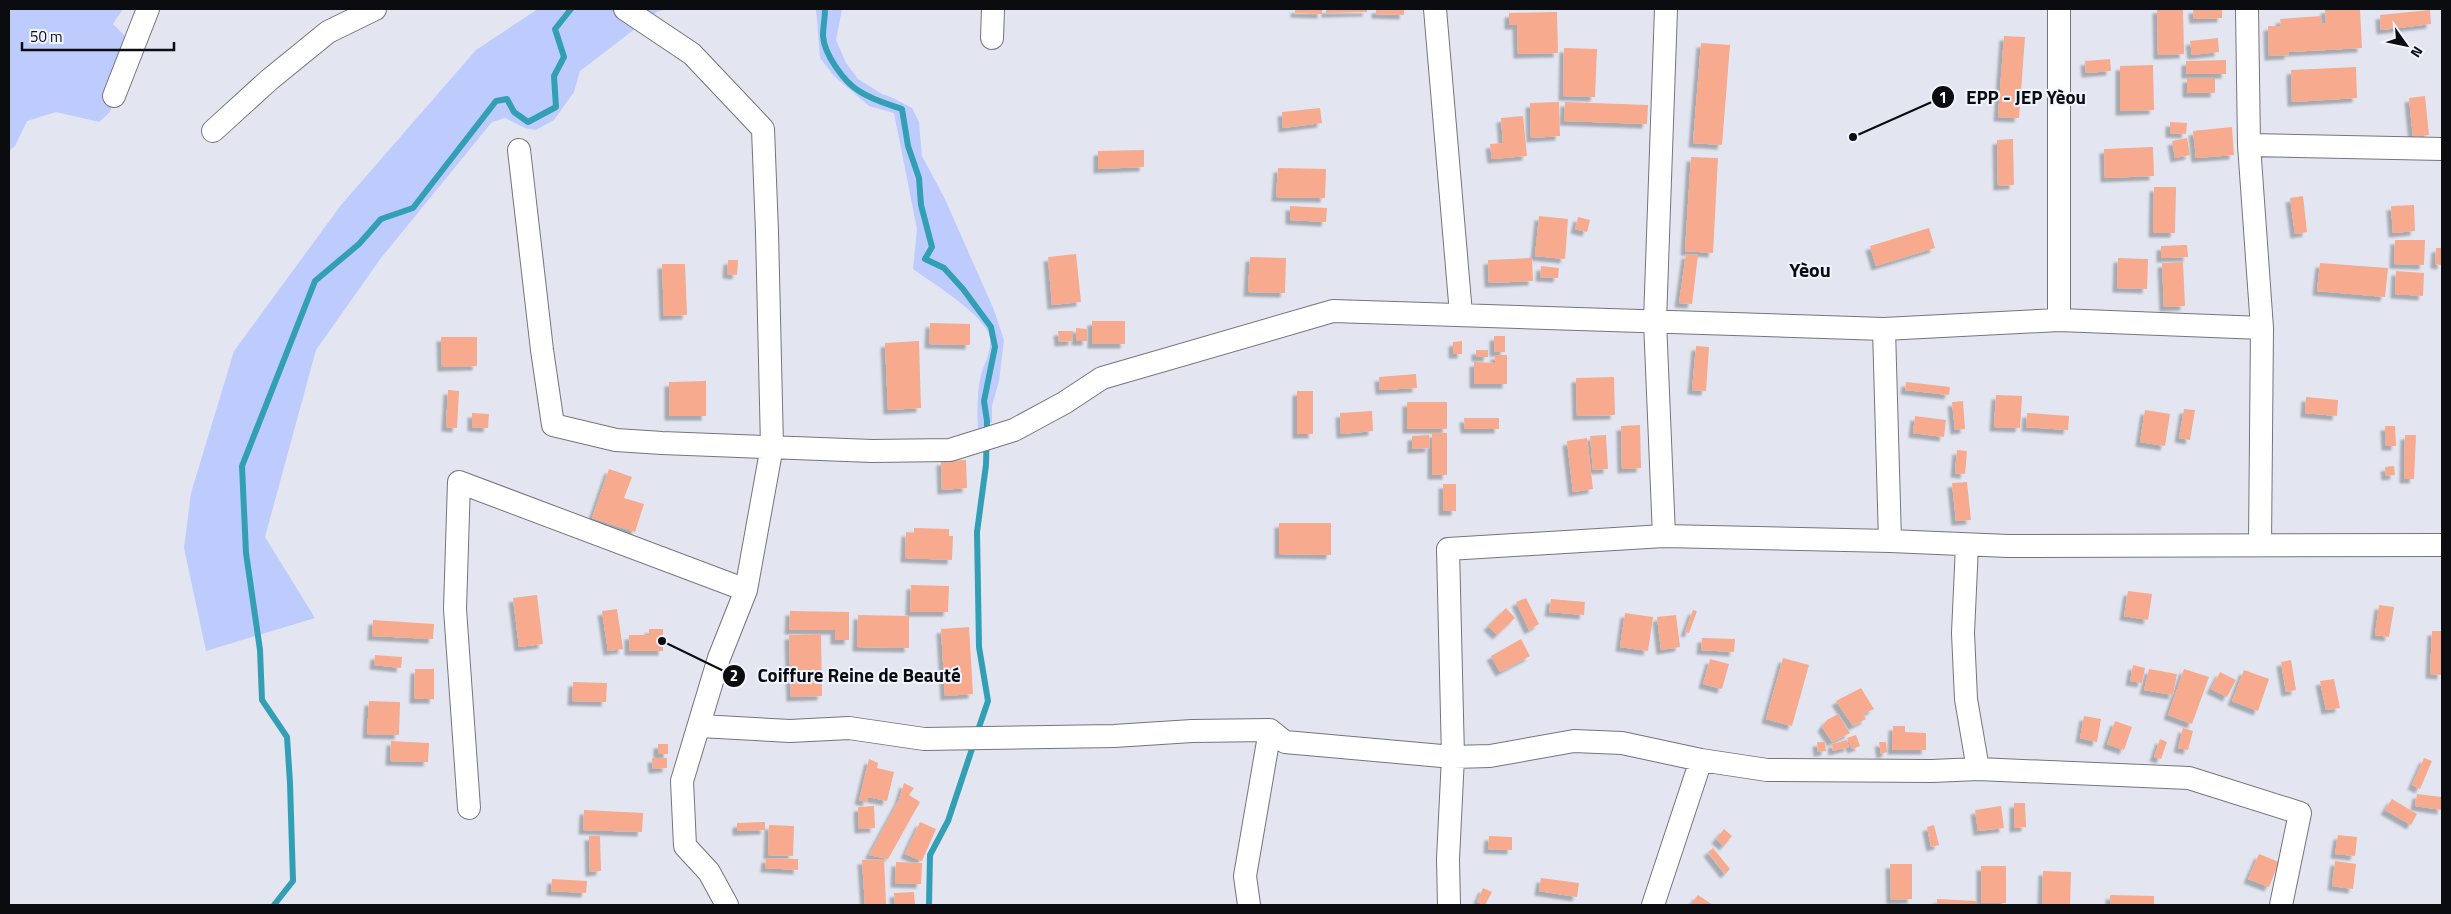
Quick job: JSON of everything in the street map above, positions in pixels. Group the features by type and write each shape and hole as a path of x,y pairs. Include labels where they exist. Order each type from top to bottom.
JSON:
{"street":[{"path":"114,96 148,9"},
{"path":"213,131 269,80 328,32 375,9"},
{"path":"625,9 692,54 763,129 772,446 746,590 719,658 682,781 685,846 709,872 727,905"},
{"path":"992,38 993,9"},
{"path":"1435,9 1462,314"},
{"path":"1664,536 1655,321 1666,9"},
{"path":"2058,320 2059,9"},
{"path":"2247,9 2249,145 2262,328 2260,545"},
{"path":"2249,145 2442,149"},
{"path":"520,150 542,350 553,425 616,440 872,451 950,450 1014,430 1064,403 1102,378 1333,310 1747,326 1884,329 2058,320 2262,328"},
{"path":"1884,329 1890,541"},
{"path":"469,808 455,609 459,482 746,590"},
{"path":"1449,905 1448,859 1453,757 1448,549 1664,536 1890,541 1967,545 2442,545"},
{"path":"1967,545 1963,633 1966,690 1978,769"},
{"path":"700,726 790,731 849,728 924,739 1114,736 1192,731 1270,730 1285,742 1453,757 1490,756 1574,741 1622,743 1701,760 1767,770 1932,771 1978,769 2189,778 2300,813 2281,905"},
{"path":"1249,905 1245,876 1270,730"},
{"path":"1653,905 1701,760"}],"shaded area":[{"path":"9,9 123,9 113,24 130,41 110,112 99,122 56,112 27,121 15,146 9,151"},
{"path":"538,9 666,9 657,12 580,71 574,92 554,120 536,130 525,128 505,118 492,122 381,258 316,350 265,537 315,618 206,651 184,548 191,493 234,351 341,205 476,50"},
{"path":"816,9 842,9 836,40 846,63 858,79 882,94 912,108 919,122 922,156 944,197 994,310 1004,340 999,381 992,406 992,422 978,429 979,388 981,375 989,352 990,338 979,319 969,310 913,269 917,229 894,113 869,106 834,76 820,58"}],"building":[{"path":"1295,9 1322,9 1322,14 1295,13"},
{"path":"1326,9 1367,9 1367,12 1326,13"},
{"path":"1376,9 1404,9 1404,15 1376,14"},
{"path":"2157,9 2183,9 2184,54 2158,55"},
{"path":"2193,9 2222,9 2222,18 2194,19"},
{"path":"2325,9 2360,9 2362,48 2289,52 2289,55 2269,56 2268,26 2281,26 2280,19 2321,16 2321,23 2326,23"},
{"path":"2430,10 2431,24 2381,30 2380,15"},
{"path":"1557,12 1558,53 1518,54 1517,25 1509,25 1509,13"},
{"path":"2004,36 2025,37 2019,118 1998,117"},
{"path":"2218,38 2219,52 2192,55 2190,41"},
{"path":"1701,43 1730,45 1722,145 1693,143"},
{"path":"1564,48 1597,49 1595,97 1563,96"},
{"path":"2110,59 2111,71 2086,73 2085,61"},
{"path":"2226,60 2226,74 2186,74 2186,61"},
{"path":"2153,65 2154,110 2120,111 2120,66"},
{"path":"2356,67 2357,98 2292,102 2291,70"},
{"path":"2187,78 2215,78 2215,93 2187,93"},
{"path":"2425,96 2429,135 2413,137 2409,98"},
{"path":"1559,102 1560,136 1531,138 1530,103"},
{"path":"1565,102 1648,105 1647,124 1564,121"},
{"path":"1320,108 1322,123 1283,128 1282,112"},
{"path":"1523,116 1527,156 1492,159 1490,144 1503,143 1501,118"},
{"path":"2170,122 2187,123 2186,134 2170,133"},
{"path":"2232,127 2234,155 2196,158 2193,131"},
{"path":"2187,138 2190,155 2175,158 2172,141"},
{"path":"2013,139 2014,185 1998,186 1997,140"},
{"path":"2153,147 2154,176 2105,178 2104,149"},
{"path":"1144,150 1144,167 1098,169 1098,151"},
{"path":"1691,157 1718,158 1713,253 1685,251"},
{"path":"1278,168 1326,169 1325,198 1276,197"},
{"path":"2154,187 2176,187 2175,233 2153,233"},
{"path":"2303,196 2307,232 2295,234 2290,198"},
{"path":"2414,205 2415,231 2393,233 2391,206"},
{"path":"1290,206 1327,208 1326,222 1290,220"},
{"path":"1539,216 1568,219 1565,259 1535,256"},
{"path":"1578,217 1590,220 1587,232 1575,229"},
{"path":"1929,228 1935,248 1876,266 1870,246"},
{"path":"2395,240 2425,240 2424,265 2394,264"},
{"path":"2187,245 2188,257 2161,258 2161,246"},
{"path":"2436,248 2442,248 2442,265 2435,264"},
{"path":"1076,254 1081,302 1052,305 1048,257"},
{"path":"1686,254 1698,255 1692,304 1679,303"},
{"path":"1250,257 1286,258 1285,293 1248,292"},
{"path":"1532,258 1533,281 1489,283 1488,260"},
{"path":"2118,258 2148,259 2147,289 2117,288"},
{"path":"728,260 738,260 737,275 727,274"},
{"path":"2183,262 2185,306 2164,307 2162,263"},
{"path":"2320,263 2388,268 2385,297 2317,291"},
{"path":"662,264 685,264 687,315 664,316"},
{"path":"1541,266 1559,268 1558,278 1540,277"},
{"path":"2396,271 2424,273 2423,296 2395,294"},
{"path":"1092,321 1125,321 1125,344 1092,344"},
{"path":"930,323 970,324 970,345 929,344"},
{"path":"1076,328 1087,329 1087,341 1076,341"},
{"path":"1058,331 1073,331 1073,341 1059,342"},
{"path":"1494,336 1505,336 1505,352 1494,352"},
{"path":"441,337 477,337 477,366 442,367"},
{"path":"919,341 921,408 888,410 885,343"},
{"path":"1462,341 1462,354 1453,354 1453,342"},
{"path":"1696,346 1709,347 1706,391 1692,390"},
{"path":"1476,350 1488,350 1488,357 1476,357"},
{"path":"1495,355 1507,355 1507,384 1474,384 1474,362 1495,363"},
{"path":"1416,374 1417,388 1380,390 1379,377"},
{"path":"1614,377 1615,415 1577,416 1576,378"},
{"path":"706,381 706,416 669,416 669,382"},
{"path":"1906,382 1950,387 1949,395 1905,390"},
{"path":"448,390 459,391 457,428 446,427"},
{"path":"1297,391 1313,391 1313,434 1297,434"},
{"path":"1996,395 2022,396 2020,428 1994,427"},
{"path":"2306,397 2338,400 2337,416 2305,413"},
{"path":"1963,401 1965,429 1955,430 1952,402"},
{"path":"1407,402 1447,402 1447,429 1407,429"},
{"path":"2184,409 2195,410 2190,440 2179,438"},
{"path":"2145,410 2170,414 2165,446 2140,442"},
{"path":"1372,411 1373,431 1341,434 1340,413"},
{"path":"472,413 489,414 488,428 472,427"},
{"path":"2027,413 2069,416 2068,430 2026,427"},
{"path":"1915,416 1946,420 1944,437 1913,433"},
{"path":"1464,418 1499,418 1499,429 1465,429"},
{"path":"1640,425 1641,468 1622,469 1621,426"},
{"path":"2385,426 2395,426 2396,446 2386,446"},
{"path":"1432,433 1447,433 1447,475 1432,475"},
{"path":"1429,435 1430,448 1412,449 1412,436"},
{"path":"1606,435 1608,469 1593,470 1590,436"},
{"path":"2405,435 2416,435 2414,479 2404,479"},
{"path":"1587,438 1593,489 1573,492 1567,441"},
{"path":"1957,450 1967,451 1965,474 1955,473"},
{"path":"966,460 967,488 942,490 941,461"},
{"path":"2394,466 2395,475 2386,476 2385,467"},
{"path":"609,469 632,477 624,498 644,504 635,532 592,518"},
{"path":"1967,482 1971,520 1956,521 1952,483"},
{"path":"1443,484 1456,484 1456,511 1443,511"},
{"path":"1279,523 1331,523 1331,555 1279,554"},
{"path":"914,528 949,529 949,536 953,536 952,560 905,558 906,532 914,533"},
{"path":"911,585 949,586 948,612 910,612"},
{"path":"2128,591 2152,594 2148,620 2124,616"},
{"path":"537,595 543,644 519,647 513,598"},
{"path":"1526,598 1539,624 1529,630 1516,602"},
{"path":"1551,599 1585,602 1584,615 1549,612"},
{"path":"2379,605 2394,607 2389,637 2375,635"},
{"path":"1506,608 1515,618 1497,635 1488,626"},
{"path":"617,609 623,649 608,651 602,611"},
{"path":"1693,610 1697,611 1689,633 1685,632"},
{"path":"790,611 849,612 849,640 835,640 835,630 789,630"},
{"path":"1625,613 1653,617 1648,651 1620,647"},
{"path":"858,615 909,616 909,648 857,647"},
{"path":"1676,615 1680,647 1661,650 1657,617"},
{"path":"373,620 434,624 433,639 372,636"},
{"path":"969,627 973,694 945,696 941,629"},
{"path":"649,629 663,629 663,651 629,651 629,635 649,635"},
{"path":"2432,631 2442,631 2442,675 2430,674"},
{"path":"821,634 822,696 791,697 789,635"},
{"path":"1702,638 1735,639 1734,652 1701,650"},
{"path":"1521,639 1530,656 1500,672 1491,656"},
{"path":"375,655 402,657 401,668 374,665"},
{"path":"1783,658 1809,665 1792,726 1766,719"},
{"path":"1710,659 1729,664 1722,689 1703,684"},
{"path":"2291,660 2296,690 2286,692 2281,662"},
{"path":"2133,665 2145,668 2142,683 2130,681"},
{"path":"415,669 434,669 434,699 414,699"},
{"path":"2149,669 2177,674 2173,695 2144,690"},
{"path":"2184,669 2209,677 2192,724 2168,715"},
{"path":"2244,670 2269,679 2258,711 2232,701"},
{"path":"2220,672 2236,680 2227,697 2211,689"},
{"path":"2334,679 2340,708 2326,710 2320,681"},
{"path":"573,682 607,683 606,702 572,701"},
{"path":"1861,688 1874,709 1863,714 1866,719 1853,726 1836,701"},
{"path":"369,701 400,702 399,735 367,734"},
{"path":"1838,714 1850,733 1832,742 1822,727 1827,720"},
{"path":"2084,716 2101,719 2097,742 2080,738"},
{"path":"2115,721 2132,727 2124,750 2107,744"},
{"path":"1893,726 1905,726 1905,732 1926,733 1926,750 1892,750"},
{"path":"2183,728 2193,731 2188,750 2178,748"},
{"path":"1856,735 1860,746 1852,749 1847,738"},
{"path":"2160,739 2167,742 2161,759 2154,757"},
{"path":"1847,740 1849,747 1833,751 1832,744"},
{"path":"391,741 429,743 428,762 390,761"},
{"path":"1817,742 1825,742 1826,751 1818,752"},
{"path":"1879,742 1886,742 1887,752 1881,754"},
{"path":"658,744 668,744 668,754 658,754"},
{"path":"652,758 667,758 667,768 653,769"},
{"path":"2424,758 2432,761 2420,789 2412,785"},
{"path":"869,759 878,763 877,768 894,772 887,801 868,797 867,802 859,800"},
{"path":"904,783 914,788 909,795 920,802 888,859 869,855 899,800"},
{"path":"2417,794 2442,797 2442,810 2415,806"},
{"path":"2392,799 2417,814 2411,825 2385,810"},
{"path":"2014,803 2025,803 2026,827 2014,828"},
{"path":"874,806 875,828 859,829 858,807"},
{"path":"2001,806 2004,828 1978,831 1975,810"},
{"path":"584,810 643,813 642,832 583,830"},
{"path":"765,822 765,830 737,831 737,823"},
{"path":"920,822 936,829 922,861 905,854"},
{"path":"769,825 794,826 793,856 768,855"},
{"path":"1934,825 1939,845 1931,847 1927,827"},
{"path":"1724,829 1732,836 1724,846 1716,839"},
{"path":"2338,835 2357,837 2355,856 2335,854"},
{"path":"589,836 600,836 601,871 590,872"},
{"path":"1489,836 1512,837 1512,850 1488,849"},
{"path":"1713,848 1730,869 1725,874 1708,852"},
{"path":"2259,854 2279,862 2269,887 2248,879"},
{"path":"766,858 798,859 798,870 765,868"},
{"path":"884,859 886,905 865,905 862,860"},
{"path":"2335,861 2356,864 2353,889 2332,886"},
{"path":"896,862 922,863 921,884 895,883"},
{"path":"1890,864 1912,864 1912,899 1891,900"},
{"path":"1981,866 2006,866 2006,903 1981,903"},
{"path":"2043,871 2071,872 2070,905 2042,905"},
{"path":"1541,878 1579,883 1577,897 1539,891"},
{"path":"552,879 587,881 586,893 551,891"},
{"path":"1483,888 1492,892 1485,905 1477,902"},
{"path":"914,892 915,905 895,905 894,893"},
{"path":"1698,895 1713,905 1690,905"},
{"path":"2110,895 2154,896 2154,905 2110,905"},
{"path":"1937,899 1977,901 1977,905 1937,905"}],"waterway":[{"path":"274,905 293,881 287,737 262,700 260,650 246,553 242,466 315,281 359,244 381,219 413,208 496,101 507,99 514,112 528,122 556,107 554,76 564,57 555,29 571,9"},
{"path":"825,9 824,43 831,59 841,74 853,87 864,94 880,102 902,109 908,146 919,178 921,205 932,247 925,259 944,268 963,289 991,327 995,347 984,401 987,421 986,465 977,532 979,647 988,701 977,733"},
{"path":"929,905 930,855 948,821 974,743"}],"place":[{"name":"EPP - JEP Yèou","path":"1853,137"},
{"name":"Coiffure Reine de Beauté","path":"662,641"}],"district":[{"name":"Yèou","path":"1810,270"}]}
